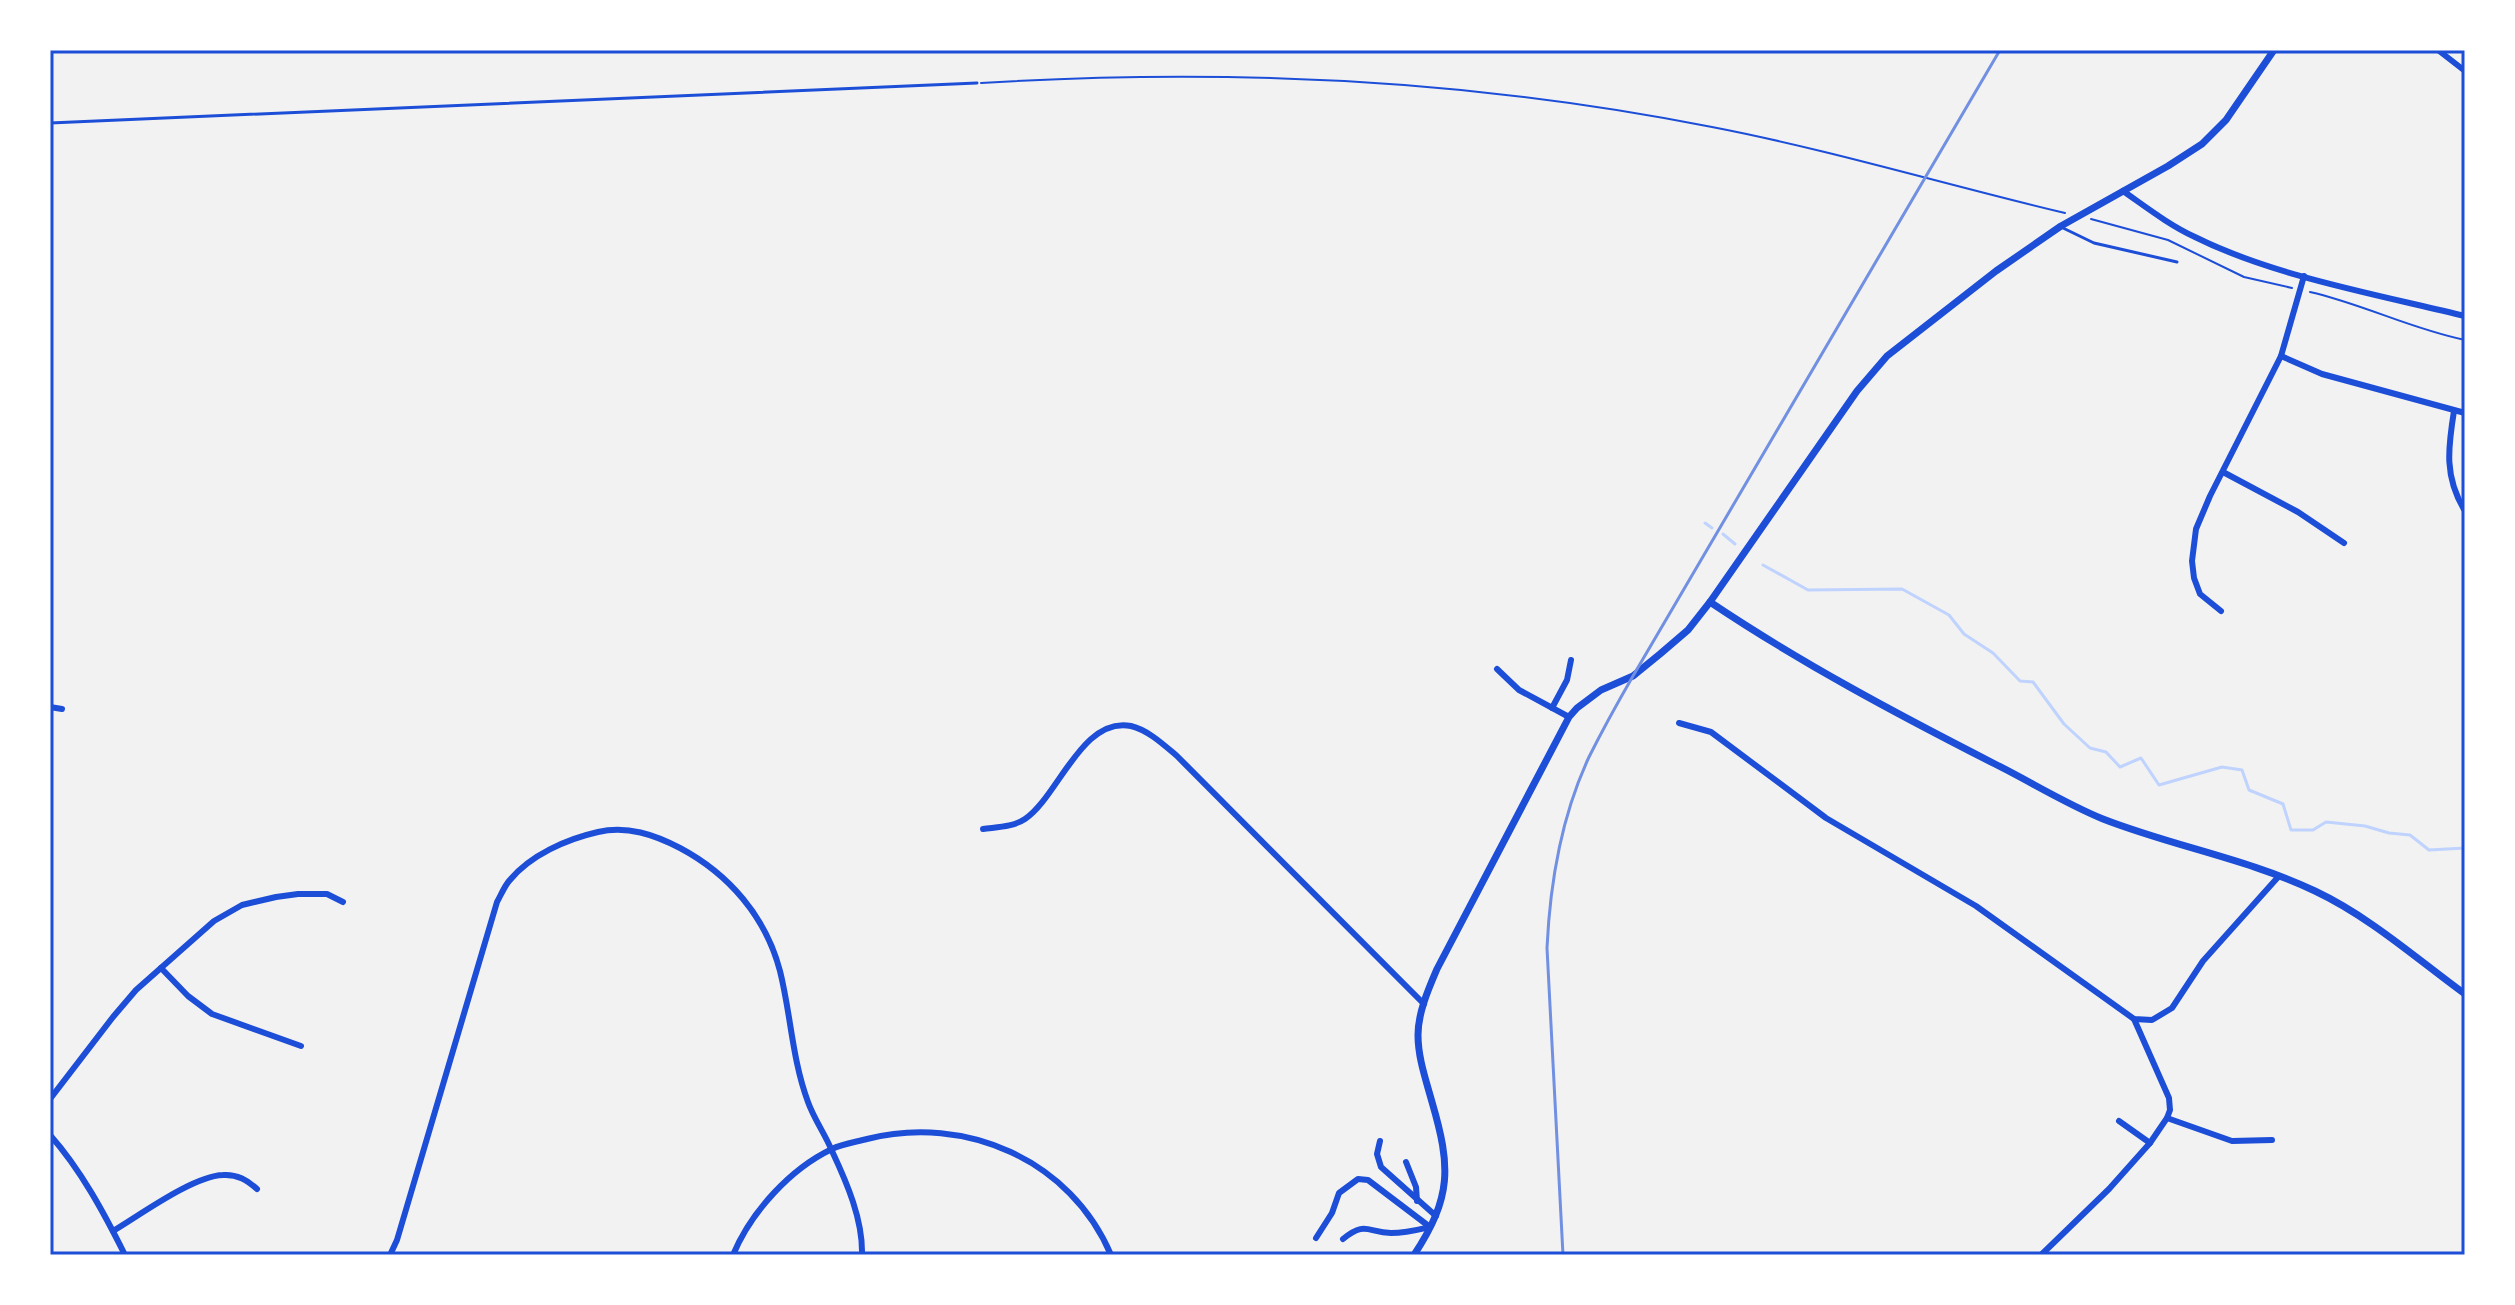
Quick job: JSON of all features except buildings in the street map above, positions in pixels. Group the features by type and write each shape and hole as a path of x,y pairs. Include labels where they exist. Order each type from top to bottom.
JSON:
{"street":[{"path":"1414,1255 1436,1216 1444,1192 1445,1160 1418,1049 1418,1030 1424,1004 1437,969 1569,717 1601,690 1633,676 1688,630 1874,370 1901,344 2061,226 2190,153 2211,137 2274,50"},
{"path":"2438,50 2465,71"},
{"path":"2123,191 2198,239 2243,257 2304,276 2465,316"},
{"path":"2221,611 2200,594 2192,561 2196,529 2281,356 2304,276"},
{"path":"2281,356 2322,374 2465,413"},
{"path":"2454,411 2448,450 2450,470 2457,498 2465,511"},
{"path":"2223,472 2298,512 2344,543"},
{"path":"1710,602 1815,668 2074,805 2103,818 2316,891 2354,912 2465,994"},
{"path":"1552,708 1567,680 1571,660"},
{"path":"1497,669 1519,690 1569,717"},
{"path":"50,707 62,709"},
{"path":"1679,723 1711,732 1826,818 1976,906 2134,1019 2169,1098 2167,1118 2150,1143 2109,1189 2041,1255"},
{"path":"983,829 1024,820 1047,798 1082,747 1103,732 1115,727 1132,726 1177,756 1424,1004"},
{"path":"390,1255 497,902 508,881 559,844 588,834 621,829 649,833 672,843 715,870 734,888 764,928 780,971 794,1056 808,1102 832,1149 861,1226 862,1255"},
{"path":"2134,1019 2152,1020 2172,1008 2203,961 2279,876"},
{"path":"50,1099 136,990 214,921 242,905 298,894 327,894 343,902"},
{"path":"161,968 188,996 212,1014 301,1046"},
{"path":"2167,1118 2232,1141 2272,1140"},
{"path":"2119,1121 2150,1143"},
{"path":"733,1255 747,1228 770,1197 832,1149 879,1136 932,1132 957,1135 1004,1148 1043,1169 1076,1198 1111,1255"},
{"path":"50,1135 72,1163 125,1255"},
{"path":"1380,1141 1377,1154 1381,1167 1436,1216"},
{"path":"1406,1162 1416,1187 1417,1201"},
{"path":"113,1231 184,1189 209,1178 238,1176 257,1189"},
{"path":"1316,1238 1332,1213 1339,1193 1358,1179 1368,1180 1430,1227"},
{"path":"1343,1239 1363,1227 1394,1233 1430,1227"}],"lane":[{"path":"50,123 977,83"},
{"path":"2061,226 2094,243 2177,262"}],"path":[{"path":"977,83 1141,77 1327,80 1498,93 1712,126 2052,210"},
{"path":"2104,222 2168,240 2244,277 2334,298 2405,324 2465,340"}],"waterway":[{"path":"1705,523 1712,528"},
{"path":"1723,534 1735,544"},
{"path":"1763,565 1808,590 1902,589 1949,615 1964,634 1993,653 2020,681 2033,682 2064,724 2090,748 2106,752 2120,767 2141,758 2159,785 2222,767 2242,770 2249,790 2283,804 2291,830 2313,830 2326,822 2365,826 2410,835 2429,850 2465,848"}],"railway":[{"path":"1563,1255 1547,948 1559,850 1579,780 1633,676 2000,50"}]}
